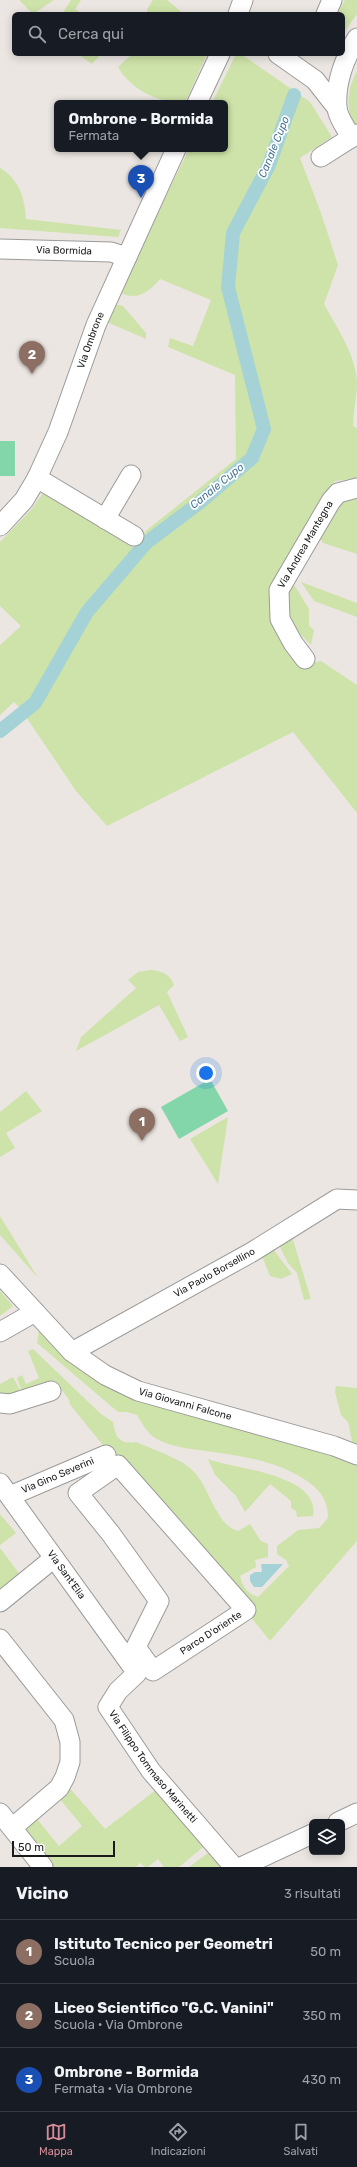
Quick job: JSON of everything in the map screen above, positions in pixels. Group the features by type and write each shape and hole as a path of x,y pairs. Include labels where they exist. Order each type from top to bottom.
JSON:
{"street":[{"path":"239,12 243,0"},
{"path":"327,12 332,0"},
{"path":"315,80 330,75 337,69 353,45"},
{"path":"337,108 342,74 353,45"},
{"path":"198,100 219,56"},
{"path":"281,56 315,80 337,108 354,136 321,158"},
{"name":"Via Ombrone","path":"0,526 24,500 38,478 58,432 96,325 175,152"},
{"name":"Via Bormida","path":"0,249 110,252 127,257"},
{"path":"105,519 131,475"},
{"path":"38,478 134,536"},
{"name":"Via Andrea Mantegna","path":"305,659 280,619 279,590 331,501 338,493 357,488"},
{"name":"Via Paolo Borsellino","path":"72,1352 252,1252 337,1199 357,1200"},
{"name":"Via Giovanni Falcone","path":"0,1274 72,1352 105,1375 138,1391 334,1446 357,1456"},
{"path":"0,1332 35,1312"},
{"path":"0,1403 10,1404 51,1390"},
{"name":"Via Gino Severini","path":"5,1489 106,1455"},
{"name":"Parco D'oriente","path":"118,1465 246,1610 153,1671 136,1648 159,1601 111,1534 78,1493 118,1465"},
{"name":"Via Sant'Elia","path":"5,1489 132,1666"},
{"path":"0,1602 54,1558"},
{"path":"0,1638 64,1720 70,1742 70,1762 66,1776 59,1788 19,1822"},
{"name":"Via Filippo Tommaso Marinetti","path":"132,1666 137,1673 118,1691 108,1706 151,1771 234,1867"},
{"path":"0,1813 43,1867"},
{"path":"344,1819 357,1813"},
{"path":"241,1867 309,1835"}],"green space":[{"path":"19,0 54,0 36,12 31,12"},
{"path":"71,0 81,0 75,9 79,12 63,12"},
{"path":"153,0 167,0 182,12 148,12 147,9"},
{"path":"345,0 357,0 357,14 345,31 345,12 338,12"},
{"path":"81,56 99,56 92,64"},
{"path":"130,56 206,56 186,100 162,100 147,94 130,82 118,67"},
{"name":"Canale Cupo","path":"235,56 244,56 310,102 332,137 300,158 321,213 338,265 324,304 350,352 356,373 357,388 353,426 357,428 357,478 335,481 274,592 289,644 298,666 321,661 357,685 357,813 293,732 107,826 76,791 20,708 14,702 0,715 0,645 21,626 0,606 0,542 31,510 43,493 133,547 147,530 236,459 235,375 168,347 170,338 193,346 211,300 160,279 147,291 137,296 125,295 119,292 188,152 228,152 228,100 213,100"},
{"path":"357,71 357,126 355,128 350,113 348,99 351,85"},
{"path":"0,168 7,172 20,190 26,219 121,230 118,237 0,228"},
{"path":"115,304 123,306 146,333 146,339 107,322"},
{"path":"0,441 15,441 15,476 0,476"},
{"path":"357,494 357,554 323,543 317,535 338,500"},
{"path":"288,581 295,586 309,609 309,626 314,630 311,645 288,622"},
{"path":"301,582 357,603 357,617 314,601"},
{"path":"151,970 159,971 165,974 172,981 174,985 167,992 188,1037 180,1041 159,1005 76,1051 81,1037 136,988 128,980 138,972"},
{"path":"210,1079 228,1111 179,1139 161,1107"},
{"path":"26,1091 42,1111 6,1133 15,1148 0,1157 0,1112"},
{"path":"228,1117 218,1184 190,1139"},
{"path":"0,1216 38,1278 0,1235"},
{"path":"292,1237 311,1299 304,1300 297,1273 288,1263 279,1245"},
{"path":"273,1249 292,1274 281,1279 270,1276 262,1256"},
{"path":"0,1291 13,1306 0,1316"},
{"path":"39,1329 77,1366 357,1464 357,1541 270,1641 221,1581 93,1433 69,1403 70,1401 54,1380 22,1392 17,1378 22,1375 26,1384 39,1378 28,1351 33,1349 101,1414 113,1422 115,1432 119,1439 130,1443 136,1442 173,1458 191,1469 203,1484 223,1521 230,1527 238,1531 250,1524 261,1541 268,1544 268,1557 255,1560 256,1567 240,1576 246,1590 258,1597 289,1566 286,1560 277,1554 277,1546 298,1530 319,1528 328,1518 325,1500 319,1491 304,1479 281,1467 269,1463 244,1457 176,1446 155,1438 146,1429 137,1415 127,1412 118,1412 37,1343"},
{"path":"13,1377 22,1394 3,1395 0,1392 0,1384"},
{"path":"336,1386 357,1388 357,1448 352,1441 348,1422 341,1415 335,1392"},
{"path":"208,1459 255,1470 290,1482 304,1491 312,1502 313,1516 297,1517 296,1511 291,1508 291,1501 270,1484 245,1512 236,1496 215,1475"},
{"path":"0,1514 16,1533 0,1545"},
{"path":"0,1548 21,1576 0,1593"},
{"path":"68,1786 105,1829 156,1790 207,1844 179,1867 164,1867 158,1859 148,1867 145,1867 140,1863 136,1867 52,1867 21,1829 37,1819 59,1846 82,1826 59,1798"},
{"path":"212,1850 224,1867 189,1867"}],"water":[{"path":"261,1564 283,1564 262,1587 254,1587 250,1581 250,1575 255,1572 262,1572"}],"waterway":[{"name":"Canale Cupo","path":"0,731 35,703 87,612 146,543 199,503 252,458 264,429 228,287 233,233 269,165 294,95"}],"place":[{"name":"Ombrone - Bormida","path":"141,198"},
{"name":"Liceo Scientifico \"G.C. Vanini\"","path":"32,374"},
{"name":"Istituto Tecnico per Geometri","path":"142,1141"}]}
